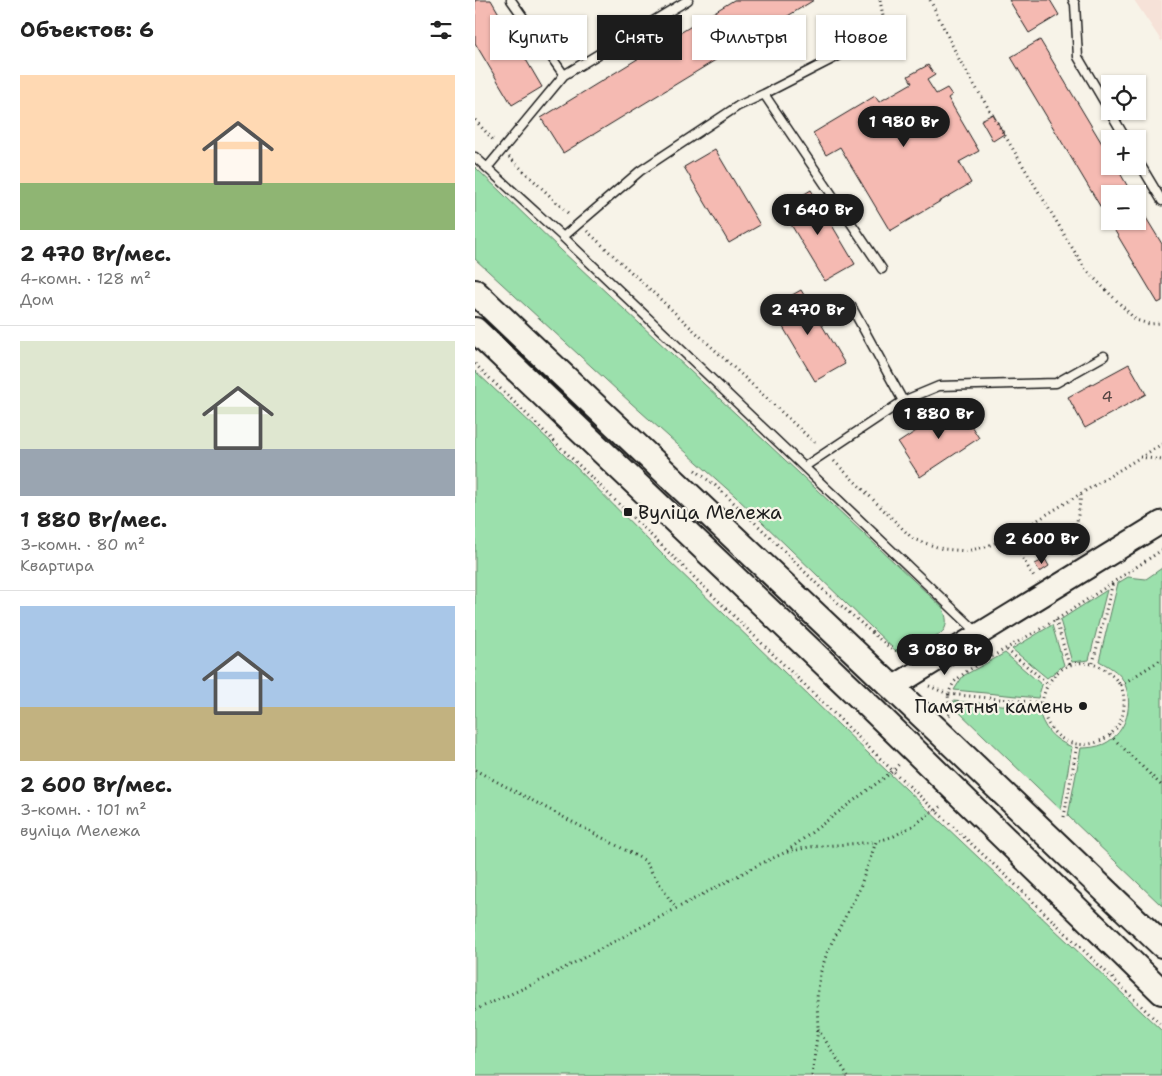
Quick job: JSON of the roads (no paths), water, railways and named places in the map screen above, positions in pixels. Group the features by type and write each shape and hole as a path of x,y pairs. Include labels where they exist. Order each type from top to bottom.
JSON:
{"main road":[{"path":"475,292 893,687 1162,945"},
{"path":"475,330 869,706 1162,992"},
{"path":"869,706 893,687 1162,522"}],"lane":[{"path":"511,0 564,75"},
{"path":"487,168 564,75 688,0"},
{"path":"1076,1 1078,57 1121,130"},
{"path":"563,237 640,172 738,106 830,60"},
{"path":"764,94 882,269"},
{"path":"475,157 563,237 979,634"},
{"path":"1146,174 1162,201"},
{"path":"851,306 903,401"},
{"path":"804,468 903,401 939,386 1056,383 1104,356"}],"place":[{"name":"Вуліца Мележа","path":"628,512"},
{"name":"Памятны камень","path":"1083,706"}]}
